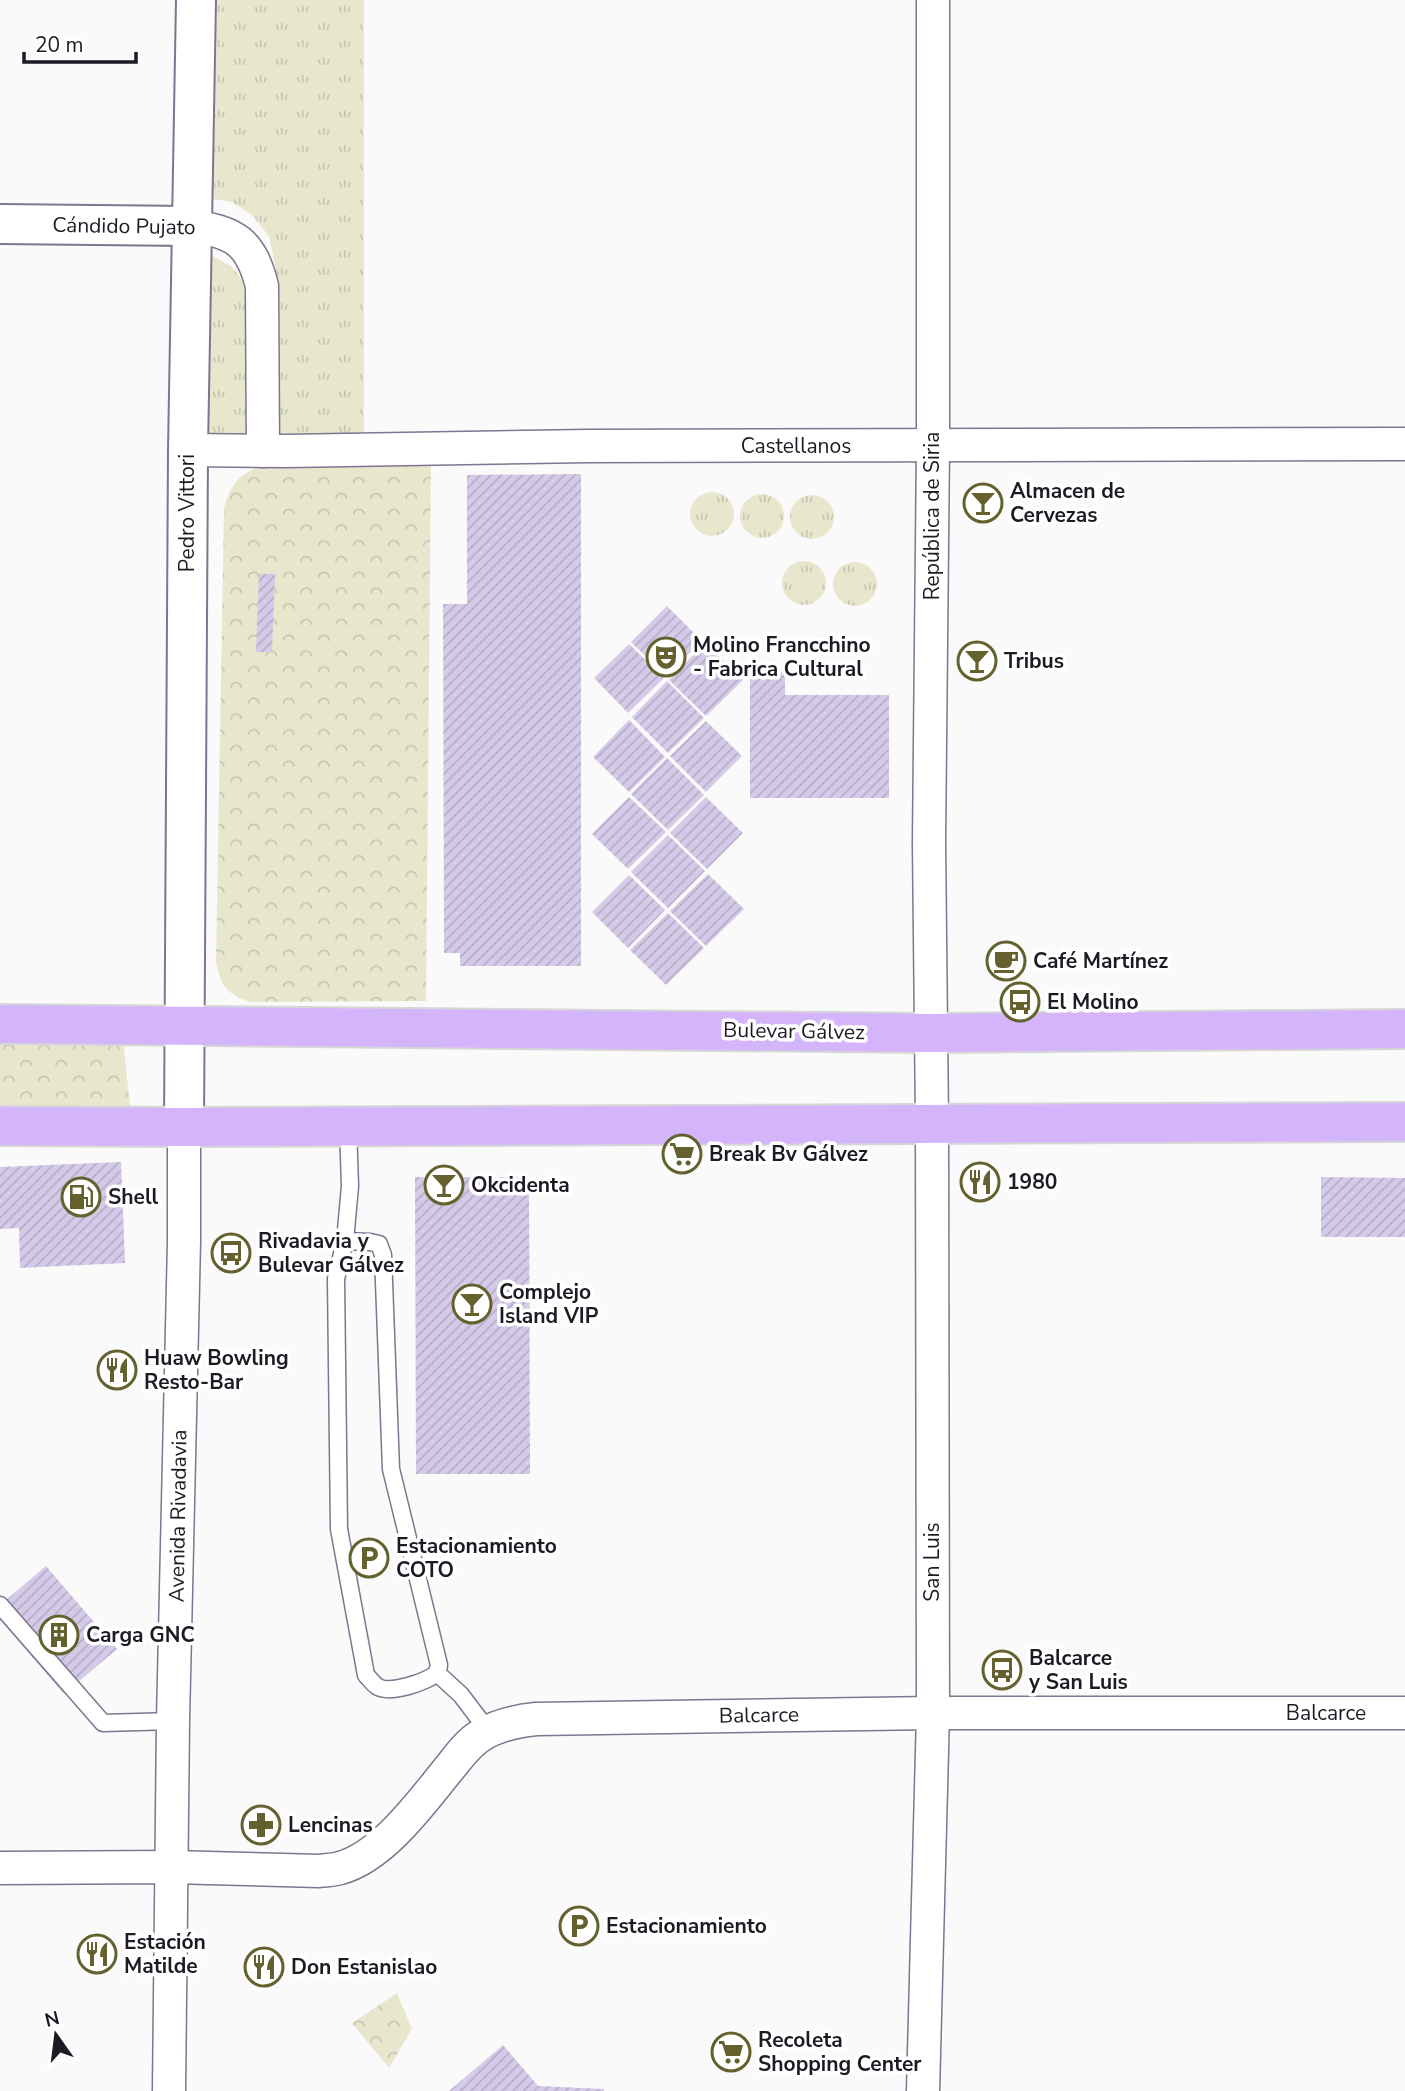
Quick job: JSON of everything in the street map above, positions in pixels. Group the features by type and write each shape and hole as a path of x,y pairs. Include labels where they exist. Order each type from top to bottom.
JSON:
{"main road":[{"name":"Bulevar Gálvez","path":"0,1024 931,1033 1405,1029"},
{"path":"0,1126 1405,1122"}],"street":[{"name":"Pedro Vittori","path":"184,1025 188,450 196,0"},
{"name":"República de Siria","path":"931,1033 929,843 933,445 933,0"},
{"name":"Cándido Pujato","path":"0,224 191,226 214,229 237,239 252,254 262,286 263,451"},
{"name":"Castellanos","path":"188,450 1405,444"},
{"name":"Avenida Rivadavia","path":"169,2091 173,1721 184,1255 184,1025"},
{"name":"San Luis","path":"923,2091 933,1713 931,1033"},
{"name":"Balcarce","path":"0,1868 171,1867 319,1871 341,1868 371,1853 406,1821 468,1746 480,1736 514,1722 555,1717 933,1713 1405,1713"}],"lane":[{"path":"348,1126 350,1186 345,1241 336,1279 339,1529 366,1675 376,1686 388,1690 428,1680 438,1673"},
{"path":"345,1241 379,1244 383,1255 391,1469 437,1655 438,1673 461,1695 489,1732"},
{"path":"0,1605 103,1723 173,1721"}],"green space":[{"path":"212,0 364,0 364,438 277,438 277,275 269,236 252,215 232,202 207,198"},
{"path":"205,252 231,266 242,280 251,302 252,438 203,438"},
{"path":"431,462 426,1001 250,1002 231,993 220,978 216,963 224,508 227,499 234,484 244,474 268,464"},
{"path":"712,492 728,498 734,514 728,530 712,536 696,530 690,514 696,498"},
{"path":"762,494 778,500 784,516 778,532 762,538 746,532 740,516 746,500"},
{"path":"812,495 828,501 834,517 828,533 812,539 796,533 790,517 796,501"},
{"path":"804,561 820,567 826,583 820,599 804,605 788,599 782,583 788,567"},
{"path":"855,562 871,568 877,584 871,600 855,606 839,600 833,584 839,568"},
{"path":"0,1040 123,1040 130,1106 0,1106"},
{"path":"397,1993 412,2029 389,2068 352,2023"}],"building":[{"path":"581,474 581,966 460,966 460,953 444,953 443,604 467,604 467,475"},
{"path":"259,574 275,574 272,652 256,652"},
{"path":"667,606 702,641 666,676 631,642"},
{"path":"705,643 743,680 706,716 669,680"},
{"path":"629,644 664,678 628,713 594,678"},
{"path":"750,672 785,672 785,695 889,695 889,798 750,798"},
{"path":"667,681 704,718 668,753 632,717"},
{"path":"629,720 665,757 629,792 593,757"},
{"path":"706,721 742,756 706,792 670,756"},
{"path":"667,758 704,795 668,830 631,794"},
{"path":"629,797 666,832 628,869 592,834"},
{"path":"706,797 743,833 707,869 670,833"},
{"path":"668,835 705,871 668,908 631,872"},
{"path":"708,874 744,909 706,946 670,911"},
{"path":"629,875 665,910 628,948 592,912"},
{"path":"668,913 704,948 666,985 630,950"},
{"path":"121,1162 125,1263 20,1268 19,1228 0,1229 0,1167"},
{"name":"Complejo Island VIP","path":"415,1177 529,1177 530,1474 416,1474"},
{"path":"1321,1177 1405,1178 1405,1237 1321,1237"},
{"name":"Carga GNC","path":"46,1566 117,1649 64,1694 0,1620 0,1605"},
{"path":"503,2045 538,2086 604,2091 449,2091"}],"place":[{"name":"Almacen de Cervezas","path":"983,503"},
{"name":"Molino Francchino - Fabrica Cultural","path":"666,657"},
{"name":"Tribus","path":"977,661"},
{"name":"Café Martínez","path":"1006,961"},
{"name":"El Molino","path":"1020,1002"},
{"name":"Break Bv Gálvez","path":"682,1154"},
{"name":"1980","path":"980,1182"},
{"name":"Okcidenta","path":"444,1185"},
{"name":"Shell","path":"81,1197"},
{"name":"Rivadavia y Bulevar Gálvez","path":"231,1253"},
{"name":"Complejo Island VIP","path":"472,1304"},
{"name":"Huaw Bowling Resto-Bar","path":"117,1370"},
{"name":"Estacionamiento COTO","path":"369,1558"},
{"name":"Carga GNC","path":"59,1635"},
{"name":"Balcarce y San Luis","path":"1002,1670"},
{"name":"Lencinas","path":"261,1825"},
{"name":"Estacionamiento","path":"579,1926"},
{"name":"Estación Matilde","path":"97,1954"},
{"name":"Don Estanislao","path":"264,1967"},
{"name":"Recoleta Shopping Center","path":"731,2052"}]}
